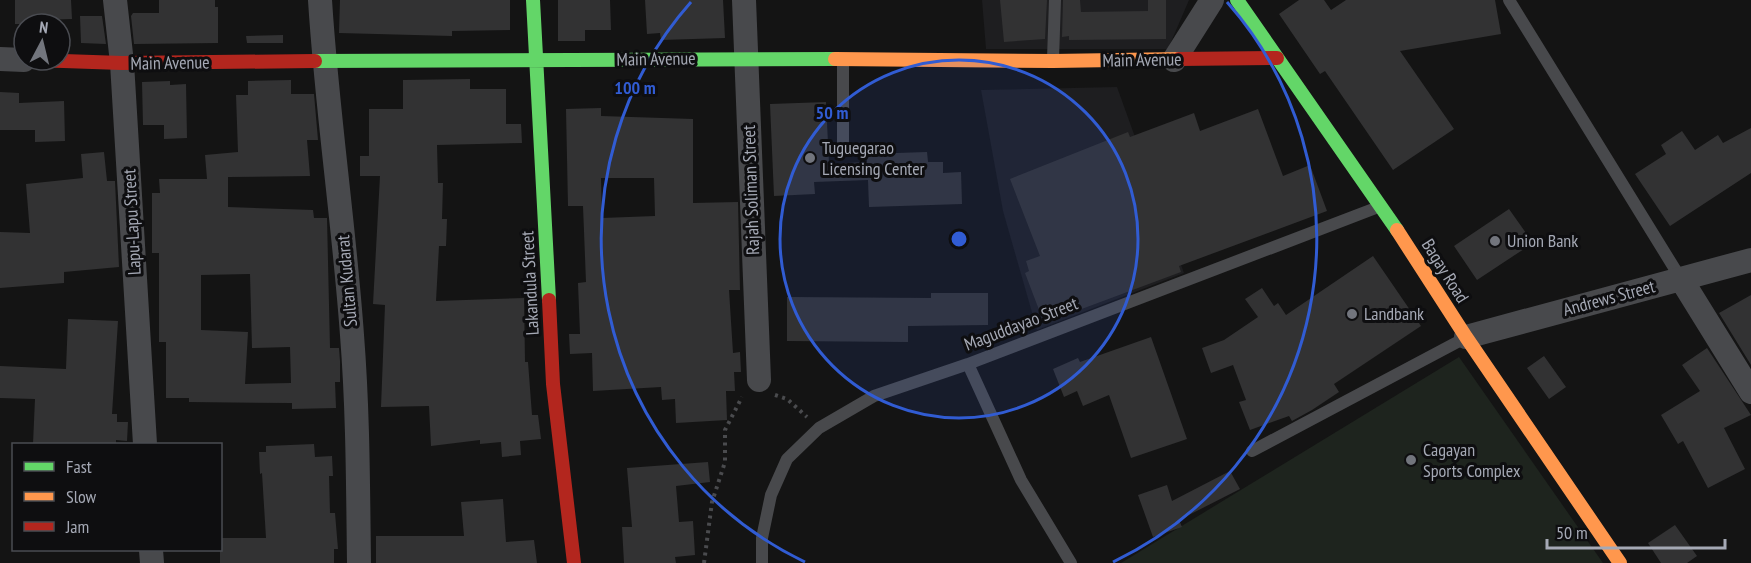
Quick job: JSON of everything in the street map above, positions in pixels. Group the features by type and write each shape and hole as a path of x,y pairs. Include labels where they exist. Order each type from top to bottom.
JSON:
{"street":[{"name":"Lapu-Lapu Street","path":"115,0 122,63 145,443"},
{"name":"Sultan Kudarat","path":"320,0 324,61 352,335 357,432 359,563"},
{"name":"Lakandula Street","path":"533,0 554,384 574,563"},
{"name":"Rajah Soliman Street","path":"744,0 760,389"},
{"path":"1174,60 1212,0"},
{"name":"Bagay Road","path":"1237,0 1382,206 1466,337 1620,563"},
{"name":"Main Avenue","path":"72,61 122,63 746,58 1053,61 1277,58"},
{"name":"Andrews Street","path":"1466,337 1751,260"},
{"path":"1681,279 1751,392"}],"lane":[{"path":"1053,61 1055,0"},
{"path":"1509,0 1681,279"},
{"path":"843,59 843,149"},
{"name":"Maguddayao Street","path":"762,563 762,538 771,495 787,459 819,428 874,396 968,364 1382,206"},
{"path":"1252,451 1466,337"},
{"path":"968,364 1021,480 1071,563"}],"path":[{"path":"704,563 712,502 725,462 725,430 742,396 760,389 787,399 819,428"}],"shaded area":[{"path":"982,0 1189,0 1168,49 986,49"},
{"path":"1117,87 1184,273 1037,330 1003,211 981,90"},
{"name":"Cagayan Sports Complex","path":"1459,357 1603,563 1121,563"}],"building":[{"path":"15,0 71,0 72,12 15,12"},
{"path":"159,0 215,0 215,7 218,7 218,43 134,44 131,16 133,13 159,13"},
{"path":"340,0 510,0 510,30 452,31 452,36 339,33"},
{"path":"558,0 610,0 611,30 585,30 585,41 558,41"},
{"path":"645,0 723,0 725,38 661,40 660,33 647,34"},
{"path":"1000,0 1047,0 1045,39 1004,42"},
{"path":"1063,0 1080,0 1081,12 1148,11 1148,0 1166,0 1166,39 1069,40 1069,36 1062,37"},
{"path":"1299,0 1324,0 1331,10 1346,0 1495,0 1501,34 1400,51 1454,129 1393,170 1325,71 1320,74 1279,14"},
{"path":"80,16 102,16 106,44 81,43"},
{"path":"283,35 283,43 247,43 246,36"},
{"path":"470,79 470,89 506,89 506,124 521,124 522,143 437,145 438,183 443,183 442,219 447,219 446,246 439,246 436,301 524,298 525,362 528,362 532,415 538,415 541,439 520,441 521,455 502,457 501,442 480,444 480,440 431,446 429,406 381,407 385,305 373,304 380,176 360,176 360,156 369,156 369,109 403,109 403,80"},
{"path":"291,80 291,94 314,94 318,140 307,140 310,176 228,177 228,207 313,210 314,218 327,218 330,348 339,348 340,361 340,382 335,382 336,408 292,409 292,403 189,402 189,398 166,398 166,342 159,342 159,253 152,253 152,193 160,193 159,179 207,179 205,155 238,152 236,95 248,95 248,81","holes":["250,274 252,348 290,347 291,383 245,384 248,332 201,330 201,275"]},
{"path":"170,81 170,85 186,84 187,138 164,139 164,125 143,125 142,82"},
{"path":"0,92 19,93 19,103 64,101 65,141 35,142 35,130 0,130"},
{"path":"826,102 829,164 867,162 867,154 927,152 928,162 943,162 943,173 961,172 962,204 869,207 868,180 814,182 815,194 774,196 770,104"},
{"path":"601,108 601,116 693,119 693,203 738,202 740,290 729,290 733,353 740,352 741,372 734,372 735,391 726,391 727,420 676,423 675,399 662,400 661,387 593,391 592,353 570,354 569,334 580,334 578,283 586,282 583,206 568,206 566,109","holes":["601,178 654,178 655,216 602,218"]},
{"path":"1258,109 1283,176 1310,165 1327,211 1179,266 1181,272 1044,323 1025,273 1029,271 1026,261 1040,256 1010,179 1128,132 1130,137 1194,113 1200,131"},
{"path":"1751,128 1751,173 1670,226 1635,174 1666,154 1661,145 1682,131 1695,150 1718,135 1723,143"},
{"path":"104,152 107,181 115,181 119,267 64,272 64,283 0,288 0,232 30,233 26,184 83,178 81,154"},
{"path":"1509,209 1533,243 1477,280 1454,246"},
{"path":"1373,256 1421,326 1334,384 1339,392 1312,410 1292,421 1289,416 1250,430 1239,402 1246,400 1233,365 1211,373 1202,348 1224,340 1258,317 1245,299 1262,288 1274,306 1278,303 1286,315"},
{"path":"931,293 988,293 988,325 908,326 908,342 787,341 787,297 931,298"},
{"path":"1751,295 1751,365 1719,313"},
{"path":"68,319 118,321 112,414 117,414 117,422 128,422 127,441 33,443 35,399 0,398 0,366 66,369"},
{"path":"1151,337 1187,439 1131,458 1109,395 1083,406 1077,391 1064,397 1053,369 1078,358 1080,362"},
{"path":"1707,348 1751,415 1724,428 1745,469 1708,488 1683,441 1678,444 1661,415 1700,391 1682,365"},
{"path":"1544,356 1566,387 1549,399 1527,368"},
{"path":"314,444 315,457 332,456 333,476 329,476 330,513 335,513 338,549 334,549 334,563 220,563 222,538 266,538 259,452 266,452 266,446"},
{"path":"708,462 710,482 676,486 679,522 693,521 695,555 675,557 676,563 624,563 622,527 632,527 627,468"},
{"path":"1230,471 1240,489 1179,520 1182,527 1153,537 1138,495 1167,485 1172,501"},
{"path":"503,499 506,542 534,540 537,563 376,563 376,536 464,536 461,502"},
{"path":"1675,525 1697,556 1687,563 1661,563 1648,543"}],"traffic: fast":[{"path":"533,0 549,300"},
{"path":"1237,0 1397,230"},
{"path":"315,61 835,59"}],"traffic: slow":[{"path":"835,59 1053,61 1179,59"},
{"path":"1397,230 1466,337 1620,563"}],"traffic: jam":[{"path":"1179,59 1277,58"},
{"path":"72,61 315,61"},
{"path":"549,300 553,384 574,563"}],"place":[{"name":"Tuguegarao Licensing Center","path":"810,158"},
{"name":"Union Bank","path":"1495,241"},
{"name":"Landbank","path":"1352,314"},
{"name":"Cagayan Sports Complex","path":"1411,460"}]}
